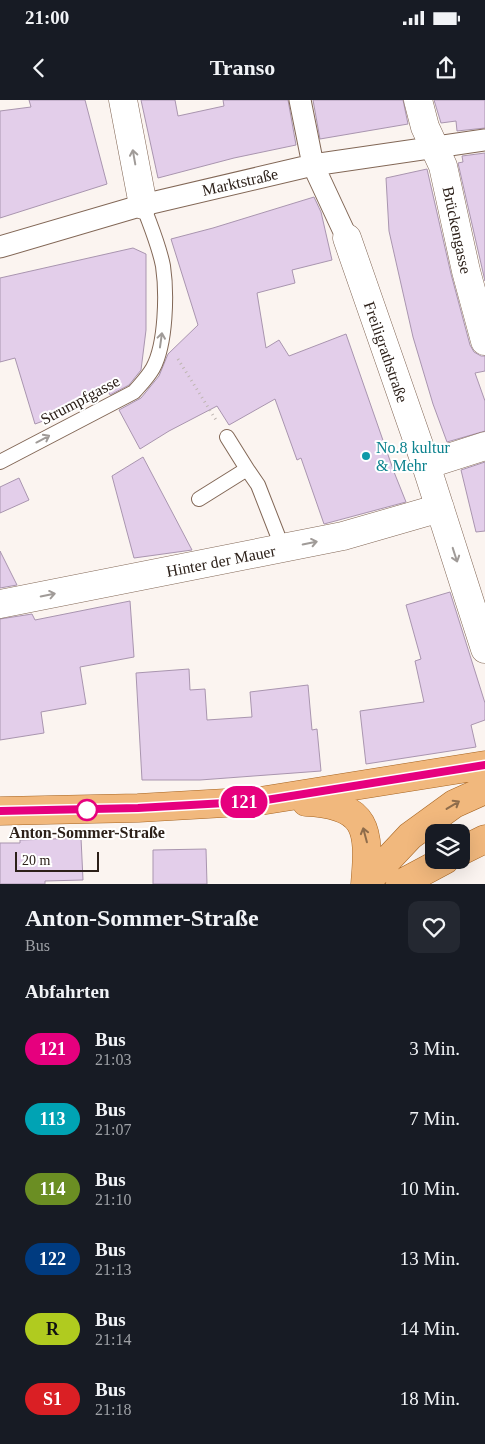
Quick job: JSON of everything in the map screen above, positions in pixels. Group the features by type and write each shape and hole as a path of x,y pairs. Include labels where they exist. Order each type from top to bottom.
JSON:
{"main road":[{"path":"260,801 485,765"},
{"path":"365,884 410,836 454,804 485,790"},
{"path":"0,812 138,808 260,801 322,803 338,806 351,811 360,822 367,847 365,884"},
{"path":"470,846 485,839"},
{"path":"400,884 428,869"}],"street":[{"path":"123,100 143,205"},
{"path":"300,100 313,165 347,238"},
{"name":"Brückengasse","path":"418,100 425,127 443,166 466,271 485,341"},
{"name":"Marktstraße","path":"0,247 143,205 313,165 485,140"},
{"name":"Freiligrathstraße","path":"347,238 426,465 485,649"},
{"path":"426,465 485,445 483,438 485,438"},
{"name":"Hinter der Mauer","path":"0,604 343,536 440,508"}],"lane":[{"name":"Strumpfgasse","path":"0,462 134,392 153,368 160,352 164,324 162,266 143,205"},
{"path":"227,437 258,485 283,549"},
{"path":"199,499 247,469"}],"path":[{"path":"161,340 175,353 227,437"}],"building":[{"path":"29,100 85,100 107,184 0,218 0,111 31,107"},
{"path":"141,100 175,100 178,116 224,106 223,100 288,100 296,145 234,158 158,178"},
{"path":"313,100 403,100 408,124 320,139"},
{"path":"434,100 485,100 485,128 457,131 456,121 441,123"},
{"path":"485,153 485,281 458,163 463,162 462,156"},
{"path":"427,169 451,274 470,345 474,352 485,356 485,371 475,373 485,401 485,431 447,442 433,404 413,337 389,231 386,178"},
{"path":"314,197 321,212 332,260 292,270 295,283 257,293 266,348 279,340 289,356 346,334 406,502 324,524 301,458 297,460 275,399 229,425 217,406 169,431 140,449 119,410 141,398 159,376 168,354 198,325 171,239"},
{"path":"133,248 146,254 146,330 141,370 129,385 110,395 106,387 54,417 35,424 15,358 0,362 0,278"},
{"path":"143,457 192,550 134,558 112,476"},
{"path":"485,462 485,531 476,532 461,470"},
{"path":"19,478 29,500 0,513 0,487"},
{"path":"0,551 17,585 0,588"},
{"path":"450,592 485,703 485,720 471,725 476,747 366,764 360,711 424,702 415,661 421,659 406,605"},
{"path":"130,601 134,657 80,667 86,704 41,712 44,733 0,740 0,619 32,614 35,620"},
{"path":"189,669 190,690 205,689 207,720 252,717 250,692 308,685 312,730 317,729 321,771 200,780 142,780 136,673"},
{"path":"81,838 83,880 45,881 45,884 0,884 0,843 20,843 20,840"},
{"path":"206,849 207,884 153,884 153,850"}],"bus line":[{"name":"121","path":"0,811 138,808 260,801 485,765"}],"place":[{"name":"No.8 kultur & Mehr","path":"366,456"},
{"name":"Anton-Sommer-Straße","path":"87,810"}]}
